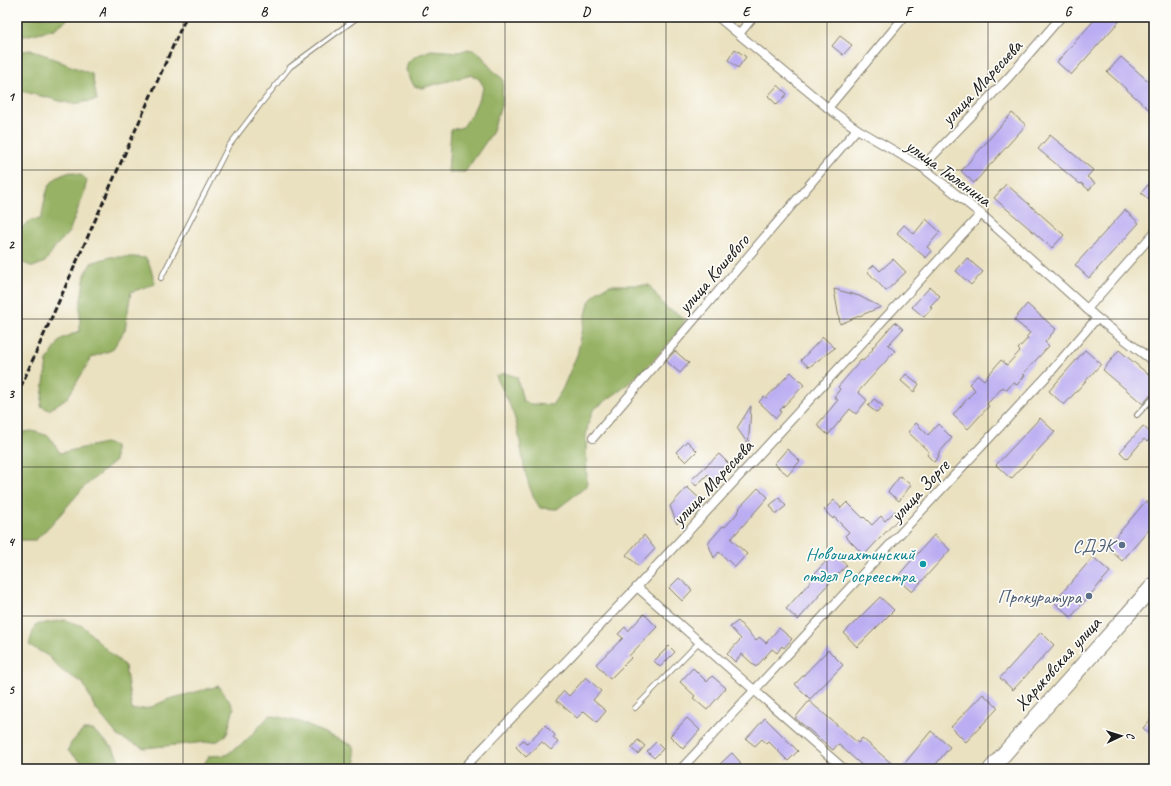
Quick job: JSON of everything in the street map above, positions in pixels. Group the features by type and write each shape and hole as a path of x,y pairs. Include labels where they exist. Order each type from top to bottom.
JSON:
{"highway":[{"name":"Харьковская улица","path":"991,769 1154,585"}],"street":[{"name":"улица Тюленина","path":"718,17 828,108 857,129 922,167 981,214 1097,318 1154,362"},
{"path":"739,34 753,17"},
{"path":"828,108 904,17"},
{"name":"улица Маресьева","path":"922,167 1008,78 1061,17"},
{"name":"улица Кошевого","path":"593,438 857,129"},
{"name":"улица Маресьева","path":"463,769 637,587 981,214"},
{"path":"1087,309 1154,233"},
{"name":"улица Зорге","path":"681,769 1048,375 1097,318"},
{"path":"637,587 844,769"}],"lane":[{"path":"161,278 228,147 290,67 358,17"},
{"path":"1137,416 1154,397"},
{"path":"635,708 699,642"}],"green space":[{"path":"17,17 71,17 54,29 17,38"},
{"path":"468,49 479,53 487,64 503,79 502,103 492,133 465,172 448,172 451,130 463,127 472,114 484,87 479,79 472,75 422,88 414,86 406,70 408,62 416,56 431,50 459,52"},
{"path":"30,50 92,74 97,100 72,104 17,90 17,52"},
{"path":"71,172 81,175 87,180 84,193 69,232 55,247 45,262 33,267 21,262 17,250 17,240 20,229 31,220 41,219 46,195 51,184 55,179"},
{"path":"110,257 146,258 155,284 131,292 125,330 112,350 92,357 68,397 49,410 41,406 47,361 61,339 80,331 80,306 85,275 91,263"},
{"path":"610,285 649,285 666,308 678,314 685,320 676,335 647,367 622,389 593,410 586,436 587,486 557,509 540,508 529,486 515,419 496,376 505,373 517,377 523,401 530,404 552,405 562,390 577,355 589,302 598,291"},
{"path":"32,431 49,436 60,453 105,443 115,446 115,461 84,487 36,540 17,540 17,433"},
{"path":"64,620 83,626 125,666 132,710 149,708 169,699 219,686 234,708 227,734 218,741 144,748 119,737 95,708 83,683 62,671 48,656 29,645 35,625"},
{"path":"270,715 300,722 354,746 357,769 201,769 209,756 226,755 246,741"},
{"path":"83,730 93,730 113,748 121,764 137,766 137,769 90,769 68,751 71,743"}],"building":[{"path":"1097,17 1123,17 1071,75 1057,62"},
{"path":"840,36 852,45 843,55 832,46"},
{"path":"735,49 746,57 738,68 728,60"},
{"path":"1121,57 1154,86 1154,114 1107,72"},
{"path":"778,85 787,94 777,105 768,96"},
{"path":"1012,113 1026,125 974,183 961,171"},
{"path":"1050,135 1093,170 1087,177 1095,183 1089,190 1038,149"},
{"path":"1154,178 1154,204 1141,193"},
{"path":"1006,184 1064,235 1052,248 994,198"},
{"path":"1125,210 1139,223 1089,278 1075,265"},
{"path":"926,219 940,232 927,247 932,251 926,258 897,233 904,225 914,234"},
{"path":"967,258 983,272 971,285 956,271"},
{"path":"893,259 906,272 886,291 867,271 874,265 880,271"},
{"path":"930,287 940,296 930,306 932,308 924,317 912,307"},
{"path":"834,289 859,296 881,307 840,324"},
{"path":"1027,304 1056,329 1045,342 1049,346 1023,374 1025,375 1017,385 1013,382 1007,390 1003,387 987,404 989,406 968,429 953,415 975,390 969,384 978,375 984,380 1001,360 1007,365 1020,351 1018,349 1028,338 1026,337 1030,333 1014,320"},
{"path":"895,322 903,329 888,345 895,351 858,392 867,400 856,414 850,409 828,435 817,425 838,400 834,397 840,389 838,387 861,360 863,361 873,349 872,348"},
{"path":"823,337 835,348 809,367 801,360"},
{"path":"1085,350 1101,364 1064,405 1049,391"},
{"path":"1119,350 1154,379 1154,391 1143,404 1103,370"},
{"path":"675,351 689,363 680,373 666,361"},
{"path":"791,372 804,385 780,410 781,412 776,418 759,402 764,396 766,398"},
{"path":"906,374 919,384 914,392 901,381"},
{"path":"874,399 883,406 877,413 868,406"},
{"path":"751,406 750,423 748,444 737,428"},
{"path":"1040,418 1055,432 1011,479 996,465"},
{"path":"916,423 928,435 938,424 952,438 938,454 939,456 934,462 927,455 929,452 908,432"},
{"path":"1143,426 1153,435 1147,442 1144,439 1127,459 1120,452"},
{"path":"687,441 697,451 686,462 676,452"},
{"path":"787,449 800,461 788,475 774,464"},
{"path":"719,454 732,467 714,484 708,474 696,486 691,480"},
{"path":"900,476 911,485 899,501 888,492"},
{"path":"687,487 700,499 677,524 670,506"},
{"path":"758,488 768,497 731,539 747,554 735,567 719,552 714,558 708,543 723,526 725,527 735,516 740,509 739,508"},
{"path":"779,498 786,506 776,514 770,505"},
{"path":"834,500 841,508 847,502 872,525 881,516 885,521 895,511 901,516 864,555 845,536 849,532 834,517 833,519 824,510"},
{"path":"1146,501 1154,508 1154,524 1122,561 1107,547"},
{"path":"644,535 655,549 639,566 626,555"},
{"name":"Новошахтинский отдел Росреестра","path":"934,535 950,550 912,592 896,578"},
{"path":"834,553 847,565 818,595 819,596 798,620 786,609 816,575 815,573"},
{"path":"1093,557 1110,572 1071,617 1054,602"},
{"path":"679,578 692,590 682,601 669,588"},
{"path":"880,597 894,610 857,647 844,633"},
{"path":"644,614 657,627 629,656 631,658 610,679 596,664 623,638 618,634 625,627 628,631"},
{"path":"738,621 756,641 759,637 766,643 779,628 792,639 784,648 782,646 777,653 772,649 756,667 742,654 735,662 727,654 741,639 730,627"},
{"path":"1041,632 1054,645 1013,690 1000,678"},
{"path":"669,646 675,652 660,667 654,661"},
{"path":"828,650 843,665 810,699 795,684"},
{"path":"693,668 707,682 712,676 726,688 707,710 693,698 695,696 680,682"},
{"path":"586,677 601,691 593,700 606,711 597,722 584,711 577,718 556,700 564,691 569,696"},
{"path":"983,694 998,708 966,742 951,727"},
{"path":"809,701 858,743 862,738 898,769 866,769 838,744 833,750 795,718"},
{"path":"1154,716 1154,738 1143,728"},
{"path":"687,718 700,730 683,749 670,736"},
{"path":"765,718 798,751 788,761 768,741 766,743 762,739 755,746 746,739"},
{"path":"545,725 555,735 553,738 558,742 551,750 542,742 526,757 516,747 523,740 527,744"},
{"path":"931,731 950,747 932,769 900,769"},
{"path":"638,740 645,746 638,754 631,748"},
{"path":"656,742 663,749 654,758 647,751"},
{"path":"732,753 741,763 735,769 725,769 720,764"}],"railway":[{"path":"17,395 186,17"}],"place":[{"name":"СДЭК","path":"1122,545"},
{"name":"Новошахтинский отдел Росреестра","path":"923,564"},
{"name":"Прокуратура","path":"1089,596"}]}
